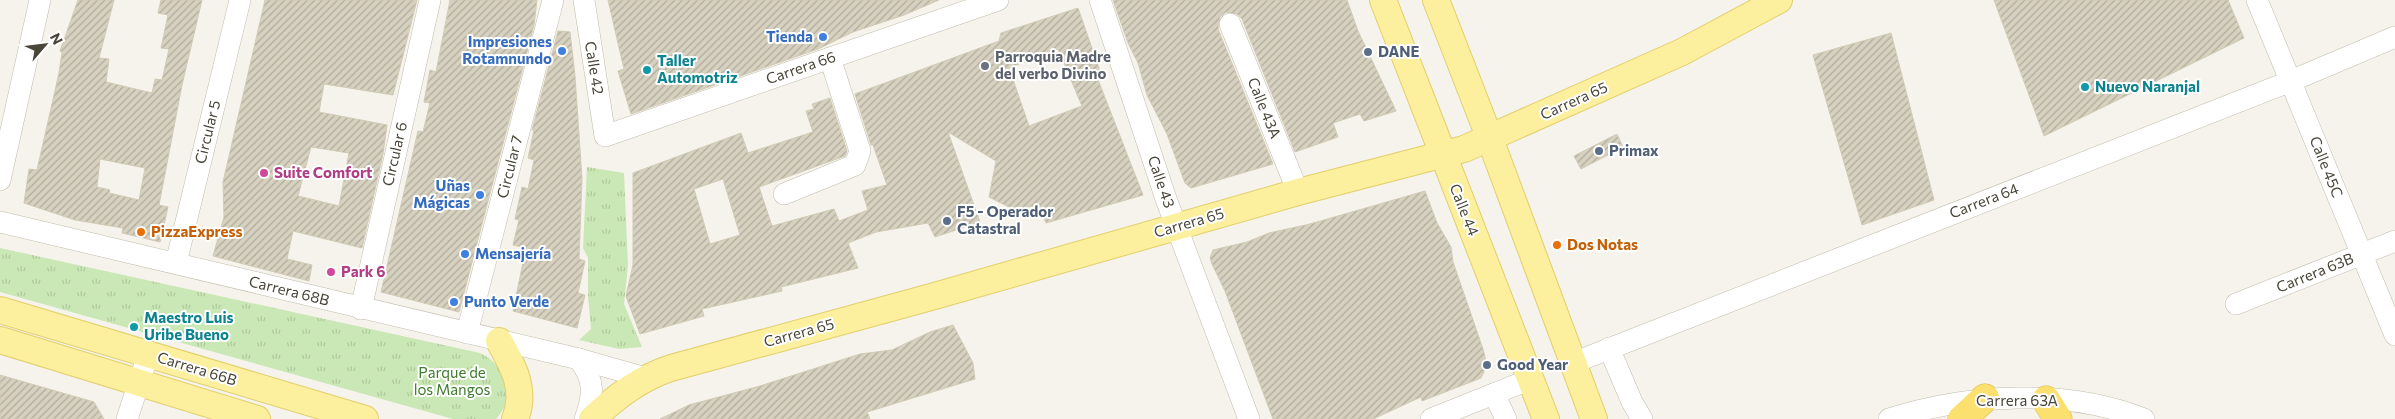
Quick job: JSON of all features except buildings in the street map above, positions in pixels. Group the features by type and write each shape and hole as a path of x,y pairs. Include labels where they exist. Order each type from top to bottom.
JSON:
{"highway":[{"path":"1962,419 1985,398"}],"main road":[{"name":"Calle 44","path":"1383,0 1442,156 1546,419"},
{"path":"1436,0 1594,419"},
{"name":"Carrera 65","path":"592,419 616,397 646,378 672,368 1298,192 1442,156 1490,139 1682,52 1779,0"},
{"name":"Carrera 66B","path":"0,310 365,419"},
{"name":"Carrera 66B","path":"0,340 257,419"},
{"path":"498,341 512,364 519,385 519,405 515,419"}],"street":[{"path":"0,180 40,0"},
{"name":"Circular 5","path":"176,263 240,0"},
{"name":"Circular 6","path":"361,308 430,0"},
{"name":"Circular 7","path":"467,333 553,0"},
{"name":"Calle 42","path":"584,0 605,136"},
{"name":"Carrera 66","path":"605,136 998,0"},
{"name":"Calle 43","path":"1100,0 1177,227 1249,419"},
{"name":"Calle 45C","path":"2257,0 2395,335"},
{"name":"Calle 43A","path":"1230,24 1298,192"},
{"name":"Carrera 64","path":"1573,363 2395,37"},
{"path":"784,194 855,165 859,158 860,151 830,58"},
{"name":"Carrera 68B","path":"0,222 579,359 646,378"},
{"name":"Carrera 63B","path":"2236,304 2395,241"},
{"path":"1609,348 1632,402 1642,419"},
{"path":"127,419 148,355"},
{"path":"579,359 591,380 590,404 585,419"},
{"path":"1431,419 1530,379"},
{"path":"1494,394 1506,419"},
{"name":"Carrera 63A","path":"1889,419 1922,410 1985,398 2052,409 2105,407 2144,419"}],"green space":[{"path":"587,167 624,173 628,265 624,304 642,347 619,349 579,340 591,329 588,296 588,258 583,248"},
{"name":"Parque de los Mangos","path":"0,248 480,353 489,358 502,373 506,382 506,401 496,419 453,419 0,292"}],"place":[{"name":"Tienda","path":"823,37"},
{"name":"Impresiones Rotamnundo","path":"562,51"},
{"name":"DANE","path":"1368,52"},
{"name":"Parroquia Madre del verbo Divino","path":"985,66"},
{"name":"Taller Automotriz","path":"647,70"},
{"name":"Nuevo Naranjal","path":"2085,87"},
{"name":"Primax","path":"1599,151"},
{"name":"Suite Comfort","path":"264,173"},
{"name":"Uñas Mágicas","path":"480,195"},
{"name":"F5 - Operador Catastral","path":"947,221"},
{"name":"PizzaExpress","path":"141,232"},
{"name":"Dos Notas","path":"1557,245"},
{"name":"Mensajería","path":"465,254"},
{"name":"Park 6","path":"331,272"},
{"name":"Punto Verde","path":"454,302"},
{"name":"Maestro Luis Uribe Bueno","path":"134,327"},
{"name":"Good Year","path":"1487,365"}]}
